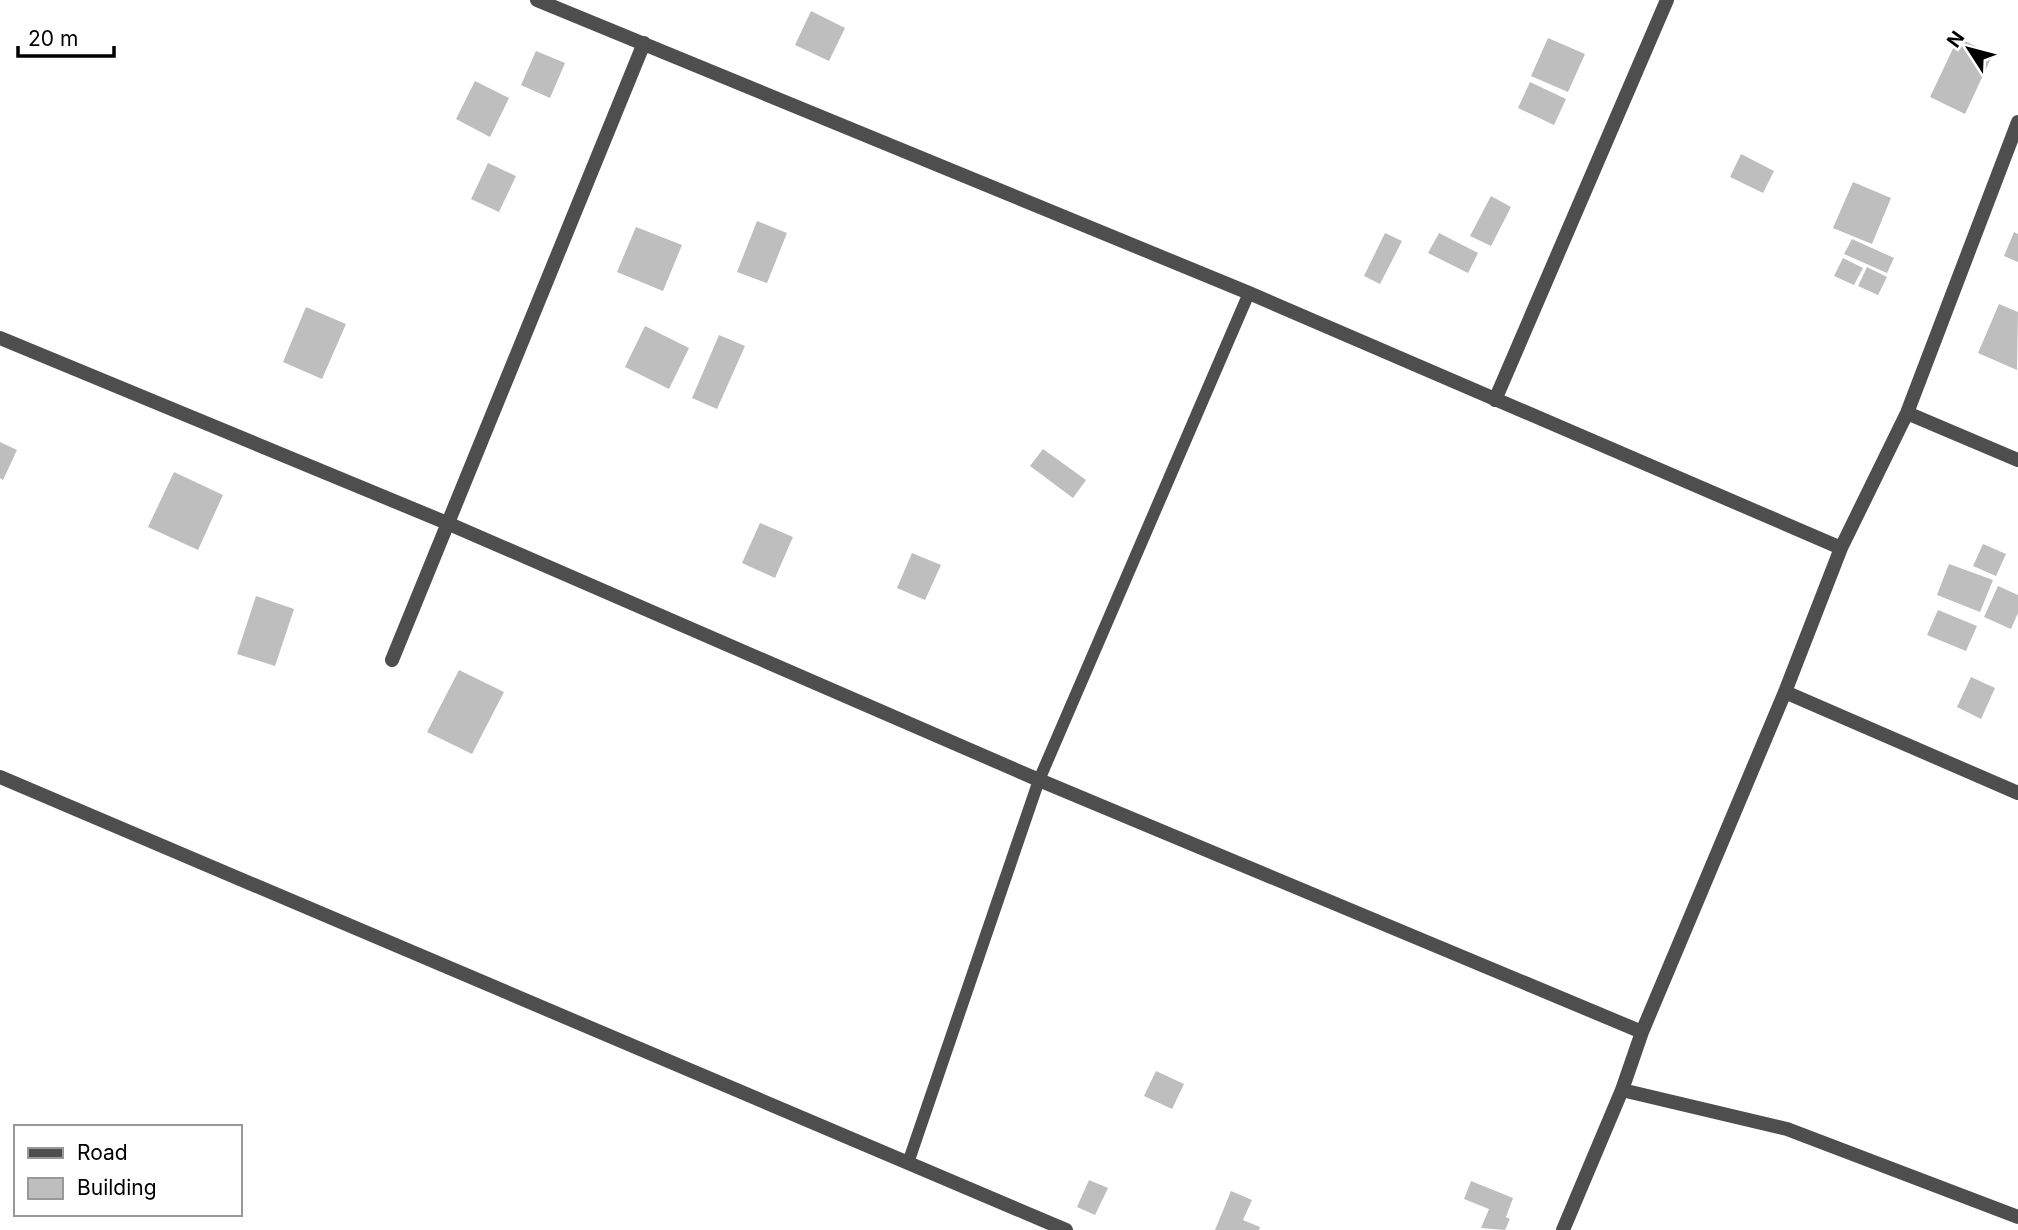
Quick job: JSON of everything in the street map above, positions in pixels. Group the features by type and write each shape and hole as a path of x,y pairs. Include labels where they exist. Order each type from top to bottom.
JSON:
{"street":[{"path":"537,0 1250,293 1495,401 1841,548"},
{"path":"1495,401 1667,0"},
{"path":"393,660 645,43"},
{"path":"1563,1230 1622,1090 1642,1032 1785,692 1841,548 1907,413 2018,123"},
{"path":"0,338 447,523 1039,780 1642,1032"},
{"path":"1907,413 2018,460"},
{"path":"1785,692 2018,793"},
{"path":"0,777 1066,1230"},
{"path":"1622,1090 1787,1129 2018,1217"}],"lane":[{"path":"908,1163 1039,780 1250,293"}],"building":[{"path":"811,11 845,28 829,61 795,45"},
{"path":"1548,38 1585,54 1568,92 1531,76"},
{"path":"1958,38 1993,54 1965,114 1930,97"},
{"path":"536,51 565,63 550,98 521,85"},
{"path":"475,81 509,98 490,137 456,119"},
{"path":"1530,82 1566,99 1554,125 1518,108"},
{"path":"1741,154 1774,171 1763,193 1730,177"},
{"path":"488,163 516,176 499,212 471,199"},
{"path":"1853,182 1891,198 1872,244 1833,228"},
{"path":"1491,196 1511,207 1491,246 1470,236"},
{"path":"757,221 787,233 767,283 737,272"},
{"path":"636,227 682,245 663,291 617,272"},
{"path":"2014,232 2018,234 2018,262 2004,256"},
{"path":"1385,233 1402,241 1380,284 1364,276"},
{"path":"1439,233 1478,253 1468,273 1428,253"},
{"path":"1852,239 1894,258 1887,273 1844,254"},
{"path":"1843,258 1863,268 1854,285 1834,276"},
{"path":"1867,267 1887,277 1878,295 1858,286"},
{"path":"1999,304 2018,312 2017,370 1978,353"},
{"path":"306,307 346,324 322,379 283,362"},
{"path":"645,326 689,348 669,389 625,367"},
{"path":"719,335 745,346 717,409 692,398"},
{"path":"0,442 17,450 3,480 0,478"},
{"path":"1043,449 1086,480 1073,498 1030,466"},
{"path":"174,472 223,495 198,550 148,527"},
{"path":"760,523 793,537 775,578 742,563"},
{"path":"1983,544 2006,554 1996,576 1973,566"},
{"path":"912,553 941,565 925,600 897,588"},
{"path":"1949,564 1993,580 1980,612 1937,595"},
{"path":"1998,586 2018,595 2018,613 2011,629 1984,617"},
{"path":"256,596 294,609 275,666 237,654"},
{"path":"1938,610 1977,626 1966,651 1927,635"},
{"path":"459,670 504,692 472,754 427,732"},
{"path":"1971,677 1995,688 1981,719 1957,707"},
{"path":"1156,1071 1184,1084 1172,1109 1144,1096"},
{"path":"1089,1180 1108,1188 1095,1215 1077,1207"},
{"path":"1471,1181 1513,1198 1506,1217 1510,1219 1505,1230 1481,1228 1489,1209 1464,1199"},
{"path":"1231,1191 1252,1200 1243,1220 1260,1227 1259,1230 1215,1230"}]}
